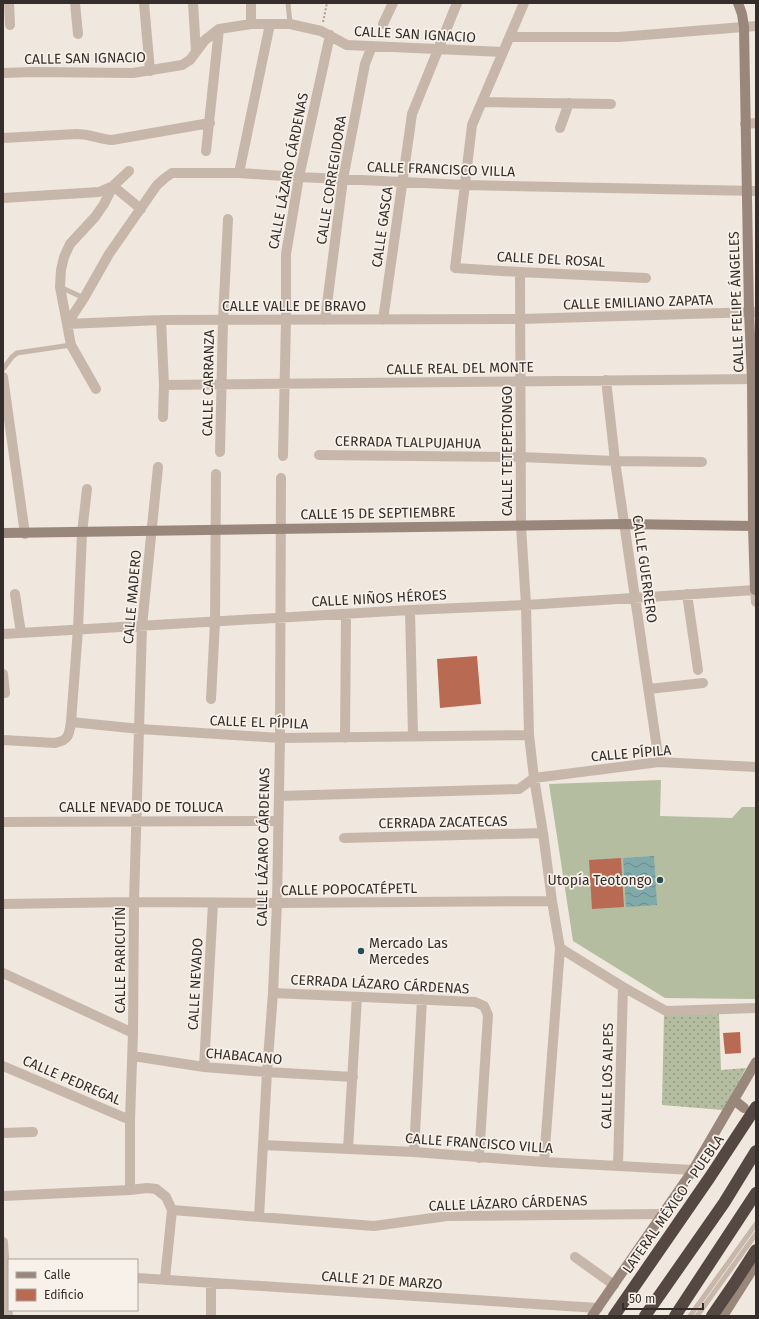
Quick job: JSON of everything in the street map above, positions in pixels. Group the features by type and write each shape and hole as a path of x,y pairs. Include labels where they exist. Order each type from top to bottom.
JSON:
{"highway":[{"name":"LATERAL MÉXICO - PUEBLA","path":"614,1316 710,1177 750,1108"},
{"path":"645,1316 724,1203 756,1151"},
{"path":"675,1316 756,1193"},
{"path":"712,1316 756,1250"}],"street":[{"path":"9,3 10,25"},
{"path":"75,3 78,34"},
{"path":"144,3 150,71"},
{"path":"193,3 193,56"},
{"path":"251,3 251,24"},
{"path":"383,24 393,3"},
{"name":"CALLE GASCA","path":"383,320 412,114 457,3"},
{"path":"465,185 472,125 524,3"},
{"name":"CALLE FELIPE ÁNGELES","path":"738,3 742,14 744,27 745,124 751,191 754,379 753,526 756,602"},
{"name":"CALLE SAN IGNACIO","path":"3,73 132,73 182,65 193,56 205,40 219,29 251,24 290,24 325,33 347,45 503,52"},
{"path":"239,173 270,24"},
{"path":"510,37 619,38 756,26"},
{"path":"206,151 219,29"},
{"name":"CALLE LÁZARO CÁRDENAS","path":"283,456 286,254 325,33"},
{"name":"CALLE CORREGIDORA","path":"325,320 343,179 365,64 372,46"},
{"path":"482,102 611,104"},
{"path":"560,128 569,103"},
{"path":"3,138 88,134 112,140 210,123"},
{"path":"745,124 756,123"},
{"path":"3,198 99,192 113,186 129,171"},
{"name":"CALLE FRANCISCO VILLA","path":"67,324 84,298 109,254 157,186 172,173 239,173 465,185 751,191"},
{"name":"CALLE DEL ROSAL","path":"465,185 455,268 646,278"},
{"path":"113,186 141,209"},
{"path":"96,389 71,345 60,287 62,263 70,244 95,217 104,204 113,186"},
{"name":"CALLE CARRANZA","path":"220,452 223,320 228,219"},
{"name":"CALLE TETEPETONGO","path":"520,272 521,526 526,605 529,735 534,778 560,948 544,1162"},
{"name":"CALLE EMILIANO ZAPATA","path":"521,319 752,312"},
{"name":"CALLE VALLE DE BRAVO","path":"67,324 161,320 521,319"},
{"path":"161,320 164,385 163,417"},
{"path":"3,377 25,534"},
{"name":"CALLE REAL DEL MONTE","path":"164,385 754,379"},
{"name":"CALLE GUERRERO","path":"606,380 616,461 659,762"},
{"name":"CERRADA TLALPUJAHUA","path":"319,455 521,457 616,461"},
{"path":"616,461 702,462"},
{"name":"CALLE MADERO","path":"140,730 142,626 158,467"},
{"path":"211,699 215,622 216,474"},
{"name":"CALLE LÁZARO CÁRDENAS","path":"259,1217 277,904 282,528 281,478"},
{"path":"3,740 55,743 63,741 69,736 78,630 82,533 87,489"},
{"name":"CALLE 15 DE SEPTIEMBRE","path":"3,533 25,534 151,532 215,529 625,524 753,526"},
{"name":"CALLE NIÑOS HÉROES","path":"3,634 410,610 526,605 756,590"},
{"path":"16,594 21,633"},
{"path":"687,594 698,670"},
{"path":"410,610 413,736"},
{"path":"345,738 346,614"},
{"path":"3,674 5,693"},
{"path":"649,690 703,683"},
{"name":"CALLE EL PÍPILA","path":"71,722 140,730 280,738 529,735"},
{"name":"CALLE PARICUTÍN","path":"130,1190 134,902 140,730"},
{"name":"CALLE PÍPILA","path":"534,778 659,762 756,767"},
{"path":"279,796 519,789 534,778"},
{"name":"CALLE NEVADO DE TOLUCA","path":"3,822 278,821"},
{"name":"CERRADA ZACATECAS","path":"344,838 543,834"},
{"name":"CALLE POPOCATÉPETL","path":"3,904 134,902 277,904 552,901"},
{"name":"CALLE NEVADO","path":"204,1067 213,903"},
{"path":"560,948 623,987 666,1011 756,1008"},
{"path":"3,973 133,1033"},
{"name":"CALLE LOS ALPES","path":"618,1166 623,987"},
{"name":"CERRADA LÁZARO CÁRDENAS","path":"273,993 475,1002 484,1006 488,1015 479,1158"},
{"path":"348,1149 357,997"},
{"path":"414,1152 422,999"},
{"name":"CHABACANO","path":"133,1056 204,1067 353,1077"},
{"path":"595,1312 693,1170 756,1062"},
{"name":"CALLE PEDREGAL","path":"3,1066 130,1120"},
{"path":"734,1100 750,1108"},
{"path":"3,1133 33,1132"},
{"name":"CALLE FRANCISCO VILLA","path":"263,1145 414,1152 479,1158 693,1170"},
{"path":"3,1196 147,1188 156,1189 166,1197 172,1210 165,1279"},
{"name":"CALLE LÁZARO CÁRDENAS","path":"172,1210 374,1226 447,1216 662,1214"},
{"path":"3,1242 7,1273 8,1316"},
{"path":"575,1257 614,1285"},
{"path":"723,1316 756,1264"},
{"name":"CALLE 21 DE MARZO","path":"138,1278 595,1312"},
{"path":"211,1283 212,1316"}],"lane":[{"path":"288,3 290,24"},
{"path":"60,287 84,298"},
{"path":"3,370 12,357 17,353 71,345"},
{"path":"690,1316 756,1224"},
{"path":"697,1316 756,1234"}],"path":[{"path":"325,33 327,3"}],"green space":[{"name":"Utopía Teotongo","path":"661,780 660,816 732,818 742,807 756,807 756,999 665,998 573,941 549,784"},
{"path":"719,1014 721,1070 746,1068 723,1110 662,1105 664,1015"}],"water":[{"path":"654,856 657,905 626,907 623,858"}],"building":[{"path":"477,656 481,704 440,708 437,659"},
{"path":"621,858 624,907 592,909 589,860"},
{"path":"740,1032 741,1053 725,1054 723,1033"}],"place":[{"name":"Utopía Teotongo","path":"660,880"},
{"name":"Mercado Las Mercedes","path":"361,951"}]}
